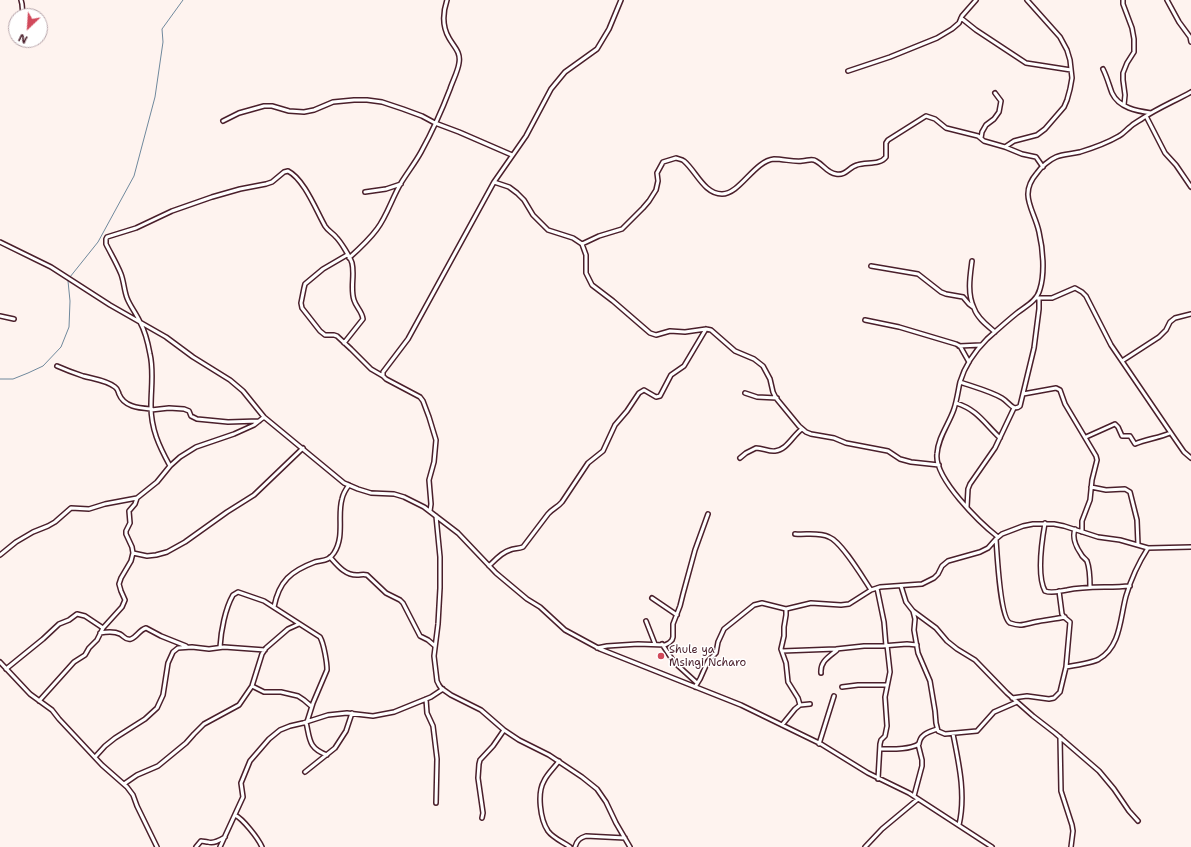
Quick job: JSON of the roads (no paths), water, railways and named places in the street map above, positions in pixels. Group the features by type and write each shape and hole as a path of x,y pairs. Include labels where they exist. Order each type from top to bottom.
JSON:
{"street":[{"path":"430,511 431,504 429,480 436,447 434,434 423,401 420,397 386,379 371,369 337,336 325,335 320,332 302,308 301,303 305,284 323,269 348,256 372,236 378,228 401,184 421,152 435,123 445,102 456,73 459,60 459,54 449,39 445,26 443,15 447,0"},
{"path":"383,376 384,370 408,339 494,182 512,154 526,136 554,85 565,72 597,49 609,29 621,0"},
{"path":"848,71 890,57 937,38 959,23 961,18 976,0"},
{"path":"1005,147 1014,141 1037,135 1045,129 1064,107 1072,78 1070,60 1067,50 1060,37 1028,0"},
{"path":"1123,0 1134,39 1134,52 1127,63 1123,74 1125,95 1124,105"},
{"path":"1168,0 1179,22 1190,37 1191,42"},
{"path":"961,18 976,30 1026,63 1071,70"},
{"path":"1103,69 1116,99 1129,109 1151,113"},
{"path":"1065,618 1020,625 1008,621 1001,596 1001,586 998,574 997,538 949,487 937,461 939,443 956,403 960,382 969,362 981,345 1037,298 1040,291 1042,280 1042,248 1039,231 1028,202 1027,192 1037,172 1056,157 1094,148 1121,136 1130,127 1146,116 1191,92"},
{"path":"981,138 982,132 986,125 994,119 999,112 1001,101 995,93"},
{"path":"223,121 264,106 272,106 289,111 308,112 333,102 359,99 391,105 422,116 435,123 512,154"},
{"path":"582,244 622,228 649,202 656,190 658,181 657,172 663,162 676,158 684,161 704,185 715,193 723,194 732,190 762,164 773,159 798,162 812,159 818,161 830,172 838,175 847,172 856,165 882,161 886,157 886,143 888,140 926,116 935,118 946,128 978,136 990,143 1022,154 1036,157 1043,167"},
{"path":"1146,116 1165,153 1176,165 1191,187"},
{"path":"170,466 159,447 152,420 152,370 150,355 140,322 126,296 123,279 106,244 107,237 136,228 172,212 212,197 272,182 284,172 288,171 298,178 305,188 325,227 340,240 353,271 352,291 354,299 362,312 363,319 344,343"},
{"path":"494,182 510,187 517,193 524,200 533,215 548,230 573,238 582,244 586,255 586,272 592,285 614,301 650,333 656,336 670,331 685,332 706,329 711,330 735,351 754,359 763,366 768,375 773,392 777,398 802,428 811,434 834,438 846,443 888,451 900,459 911,462 939,465"},
{"path":"365,192 401,184"},
{"path":"0,242 51,267 110,305 166,338 236,384 264,417 303,448 332,474 349,485 371,493 394,494 404,497 430,511 458,533 489,566 510,585 527,599 540,607 565,630 597,648 739,704 782,725 819,744 878,779 916,797 992,847"},
{"path":"972,261 969,286 973,306 980,317 995,332"},
{"path":"871,266 918,274 941,292 964,296 969,304 973,306"},
{"path":"1037,298 1052,298 1075,288 1086,296 1111,346 1170,433 1184,452 1191,458"},
{"path":"1014,408 1018,408 1020,406 1034,348 1039,310 1037,298"},
{"path":"1122,361 1159,337 1166,330 1170,322 1176,318 1191,314"},
{"path":"0,316 14,319"},
{"path":"865,320 898,327 959,346 981,345"},
{"path":"489,566 507,551 523,547 548,514 557,508 562,502 588,463 603,451 615,425 639,393 644,390 656,397 660,396 671,375 684,366 706,329"},
{"path":"959,346 969,362"},
{"path":"57,366 69,372 101,380 114,386 118,390 119,395 127,404 138,408 151,410 169,408 184,409 189,411 192,416 197,419 228,422 259,422"},
{"path":"960,382 998,396 1014,408"},
{"path":"1023,394 1056,388 1060,390 1065,404 1098,460 1091,487 1090,500 1081,525 1082,532"},
{"path":"744,393 757,397 777,398"},
{"path":"956,403 975,412 1000,438"},
{"path":"967,507 968,488 995,448 1014,408"},
{"path":"0,555 16,542 55,522 71,508 89,509 105,504 137,498 157,482 170,466 180,457 196,447 234,434 254,425 264,417"},
{"path":"1086,438 1115,424 1122,436 1130,436 1135,444 1140,441 1170,433"},
{"path":"740,458 756,448 769,451 779,450 786,446 793,436 802,428"},
{"path":"133,553 147,556 156,555 167,552 185,542 254,495 303,448"},
{"path":"274,607 278,593 290,574 317,562 325,561 334,553 340,533 342,498 349,485"},
{"path":"1091,487 1106,490 1125,488 1130,492 1137,520 1138,545"},
{"path":"39,701 74,662 85,655 103,628 122,607 125,600 119,584 131,562 133,553 126,531 130,523 129,511 135,504 137,498"},
{"path":"597,648 607,646 662,644 669,643 672,640 674,624 695,550 708,514"},
{"path":"436,516 440,557 438,624 434,656 437,680 443,689 481,710 504,730 559,762 597,789 606,802 630,847"},
{"path":"1045,523 1042,549 1043,586 1045,591 1059,591 1090,587 1130,586"},
{"path":"695,687 708,661 716,653 718,642 723,632 738,617 754,605 762,603 786,609 811,603 833,605 849,604 871,590 877,588 922,584 934,578 942,566 948,561 980,552 988,548 997,538 1009,531 1023,526 1045,523 1054,524 1098,537 1120,540 1148,548 1191,547"},
{"path":"1075,529 1074,537 1081,555 1087,562 1090,587"},
{"path":"796,534 822,535 832,538 849,556 871,590"},
{"path":"1066,667 1098,660 1112,648 1130,586 1140,562 1148,548"},
{"path":"330,557 343,570 353,574 367,575 386,593 400,600 406,607 420,636 435,646"},
{"path":"901,586 906,602 913,611 936,628 947,641 974,660 1012,698 1099,771 1138,821"},
{"path":"877,588 884,622 890,672 885,703 887,726 885,736 881,740 878,779"},
{"path":"1012,698 1027,696 1049,700 1054,698 1060,692 1066,667 1070,622 1062,614 1059,591"},
{"path":"220,647 224,620 231,597 238,592 264,601 320,637 323,643 327,670 311,706 307,722 310,742 317,750 327,755"},
{"path":"652,598 677,615"},
{"path":"786,609 781,647 786,663 788,682 798,698 800,705"},
{"path":"913,611 915,619 914,630 918,653 930,681 937,729 940,732 945,734 953,734 977,731 994,712 1017,702"},
{"path":"6,669 59,624 69,620 77,614 85,616 103,628"},
{"path":"646,621 655,644"},
{"path":"124,784 137,775 158,766 186,743 204,724 239,705 252,686 262,654 270,644 288,628 299,624"},
{"path":"100,633 116,633 120,634 127,640 130,640 141,630 146,628 188,647"},
{"path":"662,644 674,662 698,683"},
{"path":"782,651 907,644 917,645"},
{"path":"95,757 105,746 145,719 156,708 164,695 168,663 173,652 178,648 188,647 209,649 220,647 265,650"},
{"path":"821,673 822,664 837,649"},
{"path":"0,662 30,694 52,710 95,757 124,784 133,795 157,847"},
{"path":"842,687 858,685 887,685"},
{"path":"252,686 264,692 282,692 298,696 311,706"},
{"path":"220,847 243,797 241,782 250,761 269,739 280,730 328,715 352,713 374,716 384,715 426,699 443,689"},
{"path":"819,744 834,696"},
{"path":"426,699 427,713 433,726 437,759 436,803"},
{"path":"782,725 800,705 810,704"},
{"path":"304,772 335,748 346,731 352,713"},
{"path":"865,847 916,797 922,766 918,744 922,736 937,729"},
{"path":"482,818 483,813 478,778 480,760 493,746 504,730"},
{"path":"953,734 962,792 959,825"},
{"path":"1060,737 1060,791 1073,831 1071,847"},
{"path":"880,749 902,748 918,744"},
{"path":"559,762 545,779 539,795 542,817 548,832 570,847"},
{"path":"235,815 240,818 258,839 262,847"},
{"path":"196,847 201,841 215,842 225,836"},
{"path":"575,847 581,837 586,836 625,838"},
{"path":"208,842 209,847"}],"waterway":[{"path":"70,277 98,242 134,176 155,97 163,42 162,29 183,0"},
{"path":"0,379 13,379 43,366 61,347 69,327 70,301 68,280"}],"place":[{"name":"Shule ya Msingi Ncharo","path":"661,656"}]}
